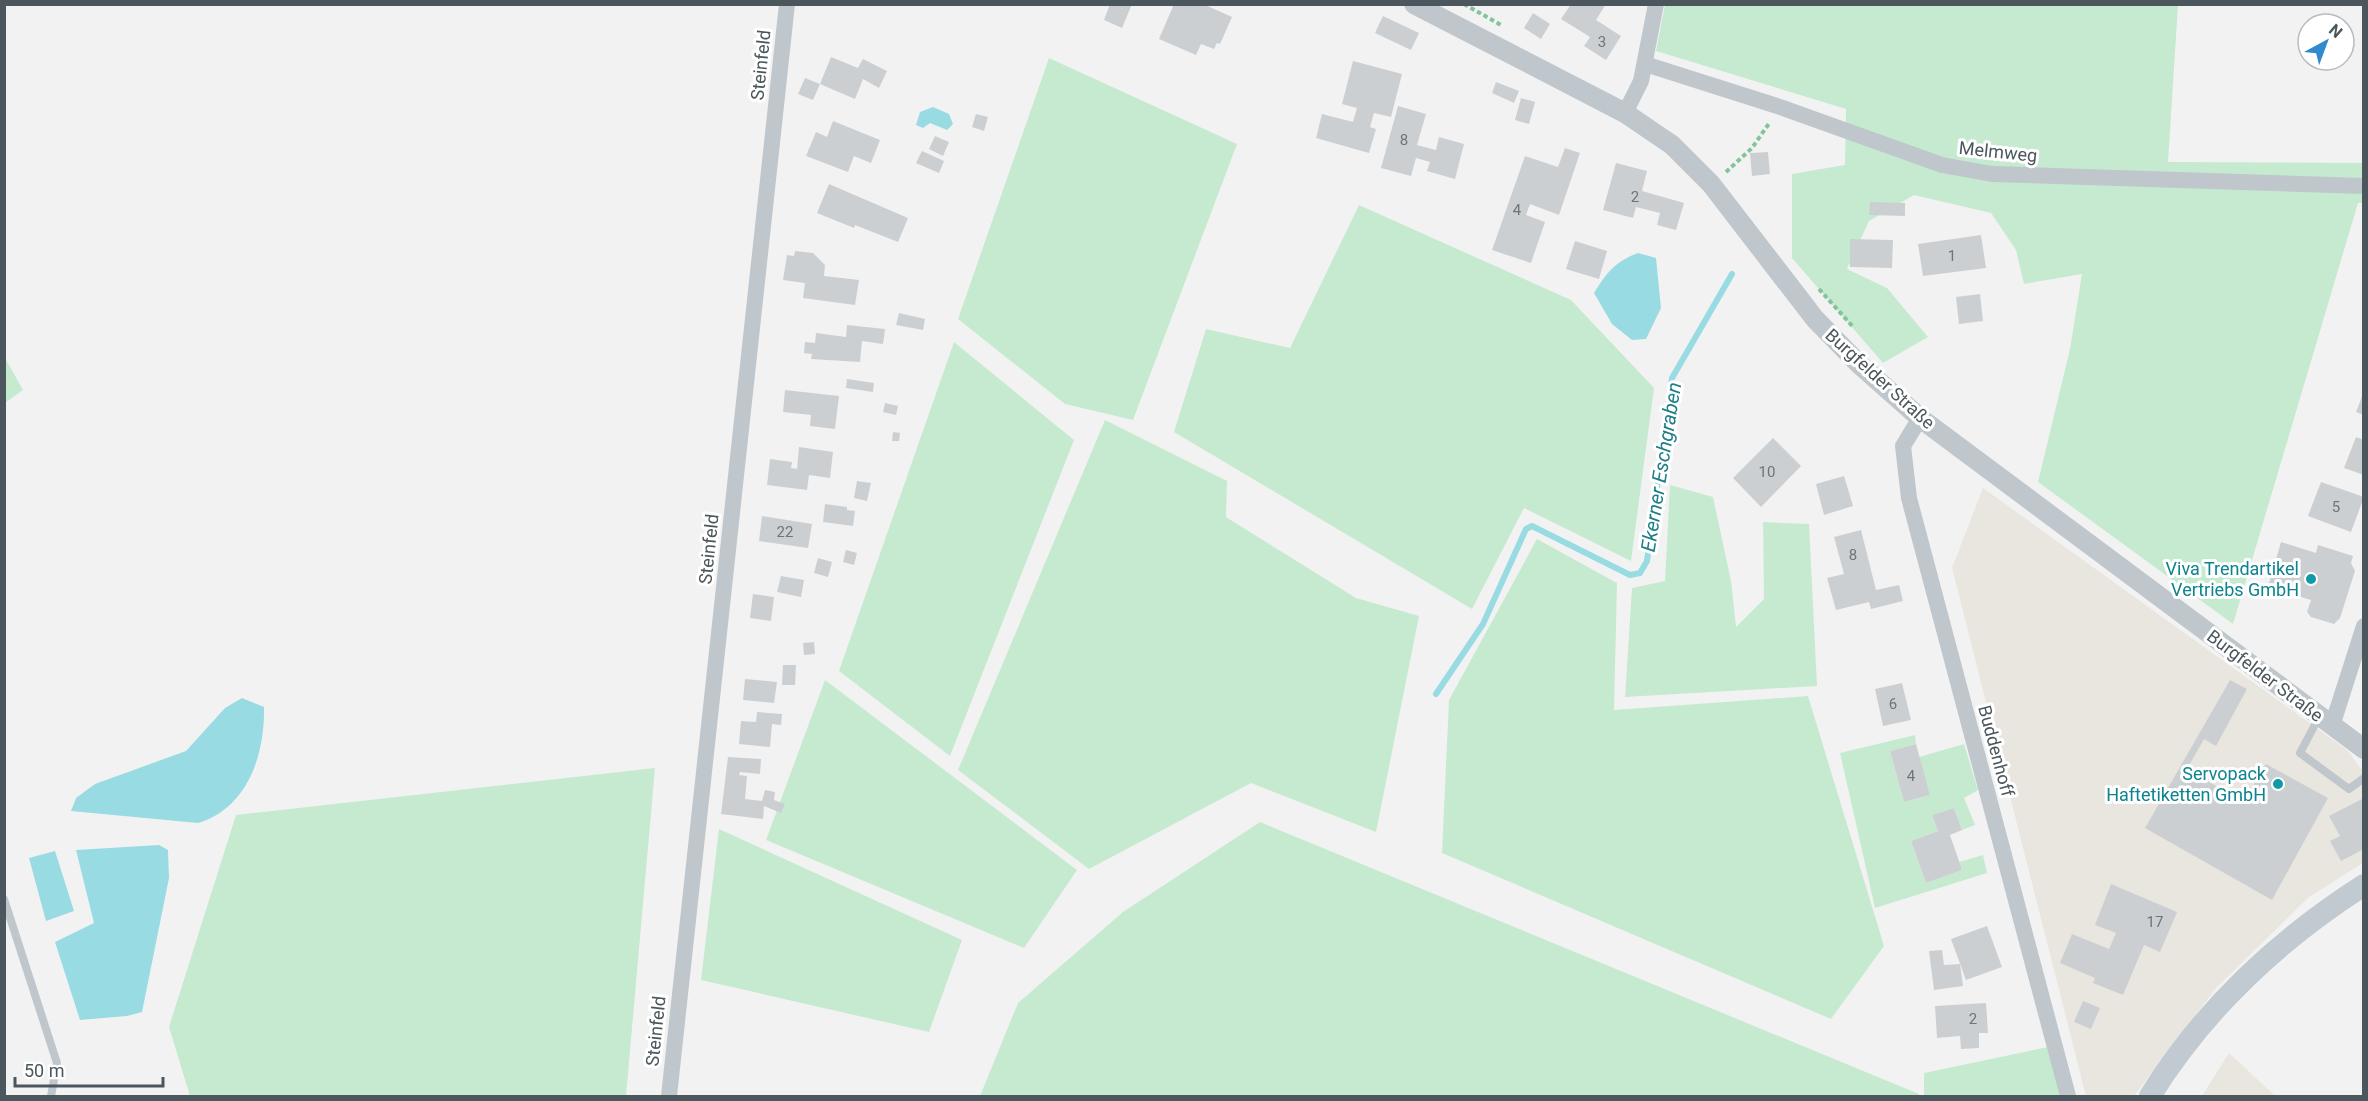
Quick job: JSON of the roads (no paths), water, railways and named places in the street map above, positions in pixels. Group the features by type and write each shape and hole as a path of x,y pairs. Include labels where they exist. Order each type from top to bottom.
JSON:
{"main road":[{"path":"2150,1096 2198,1028 2236,987 2284,942 2364,885"}],"street":[{"name":"Steinfeld","path":"669,1096 787,4"},
{"name":"Burgfelder Straße","path":"1414,4 1625,113 1649,128 1692,163 1711,184 1815,319 1859,364 1920,418 2364,749"},
{"path":"1625,113 1641,81 1656,4"},
{"name":"Melmweg","path":"1645,64 1780,107 1942,165 1992,174 2364,186"},
{"name":"Buddenhoff","path":"1920,418 1903,446 1909,498 2067,1096"},
{"path":"2326,721 2364,626"}],"lane":[{"path":"2326,721 2300,753 2349,789 2364,778"},
{"path":"4,899 57,1063 51,1096"}],"water":[{"path":"933,107 949,114 953,124 947,130 930,123 923,128 916,125 920,112"},
{"path":"1638,253 1656,258 1661,308 1646,339 1632,340 1612,324 1594,293 1612,269"},
{"path":"242,698 264,707 261,743 257,760 241,792 230,805 215,816 198,823 71,811 76,798 95,784 186,751 225,708"},
{"path":"159,845 168,850 169,878 142,1012 127,1016 80,1020 55,942 94,923 76,850"},
{"path":"55,851 74,911 46,921 29,858"}],"waterway":[{"name":"Ekerner Eschgraben","path":"1436,694 1483,624 1526,529 1532,526 1630,575 1640,573 1647,561 1672,378 1732,274"}],"place":[{"name":"Viva Trendartikel Vertriebs GmbH","path":"2311,579"},
{"name":"Servopack Haftetiketten GmbH","path":"2278,784"}]}
